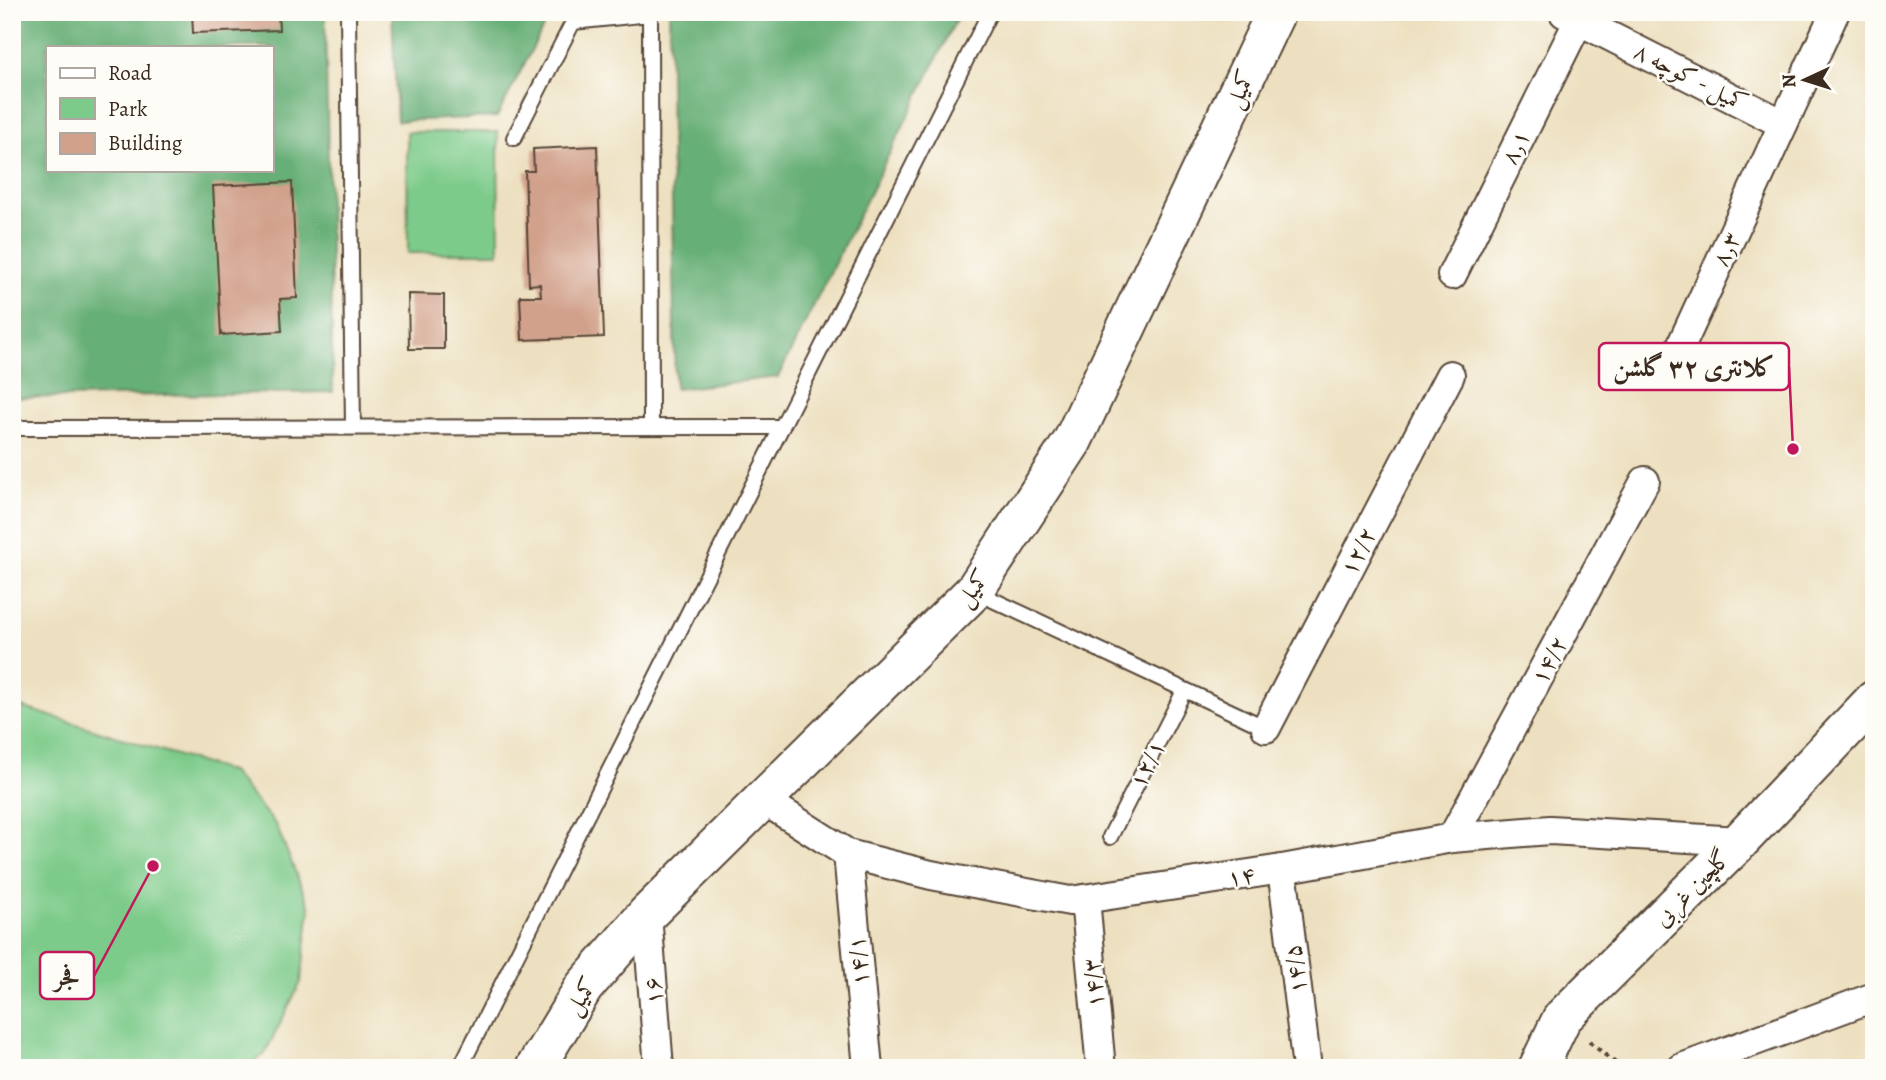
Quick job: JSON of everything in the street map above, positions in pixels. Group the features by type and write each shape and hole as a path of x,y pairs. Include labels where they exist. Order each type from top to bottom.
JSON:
{"street":[{"name":"کمیل","path":"535,1068 584,987 647,914 974,591 1072,442 1276,12"},
{"name":"۸٫۳","path":"1668,374 1835,12"},
{"name":"کمیل - کوچه ۸","path":"1575,15 1783,124"},
{"name":"۸٫۱","path":"1452,275 1575,15"},
{"name":"۱۲/۲","path":"1266,728 1450,375"},
{"name":"۱۴/۲","path":"1452,838 1645,481"},
{"path":"1866,708 1874,670"},
{"name":"گلچین غربی","path":"1538,1068 1562,1018 1740,841 1866,708"},
{"name":"۱۴","path":"762,799 848,854 1040,897 1085,899 1282,869 1452,838 1550,830 1740,841"},
{"name":"۱۴/۱","path":"848,854 868,1068"},
{"name":"۱۴/۵","path":"1282,869 1307,1068"},
{"name":"۱۴/۳","path":"1085,899 1101,1068"},
{"name":"۱۶","path":"647,914 659,1068"},
{"path":"1682,1068 1874,998"}],"lane":[{"path":"348,12 353,427"},
{"path":"460,1068 990,12"},
{"path":"514,138 573,22 650,13 651,427"},
{"path":"12,428 782,427"},
{"path":"974,591 1266,728"},
{"name":"۱۲/۱","path":"1110,837 1184,691"}],"green space":[{"path":"12,12 325,12 333,392 12,398"},
{"path":"392,12 546,12 547,20 497,117 397,121"},
{"path":"669,12 960,12 778,377 675,389"},
{"path":"407,132 498,132 499,253 408,253"},
{"path":"12,704 231,772 276,825 310,908 301,982 264,1055 243,1068 12,1068"}],"building":[{"path":"192,12 278,12 279,30 193,33"},
{"path":"597,146 604,337 522,340 520,296 541,296 540,284 529,285 525,171 534,171 533,149"},
{"path":"292,182 297,298 280,299 282,331 221,335 213,186"},
{"path":"408,294 444,295 444,349 409,349"}],"place":[{"name":"کلانتری ۳۲ گلشن","path":"1793,449"},
{"name":"فجر","path":"153,866"}]}
